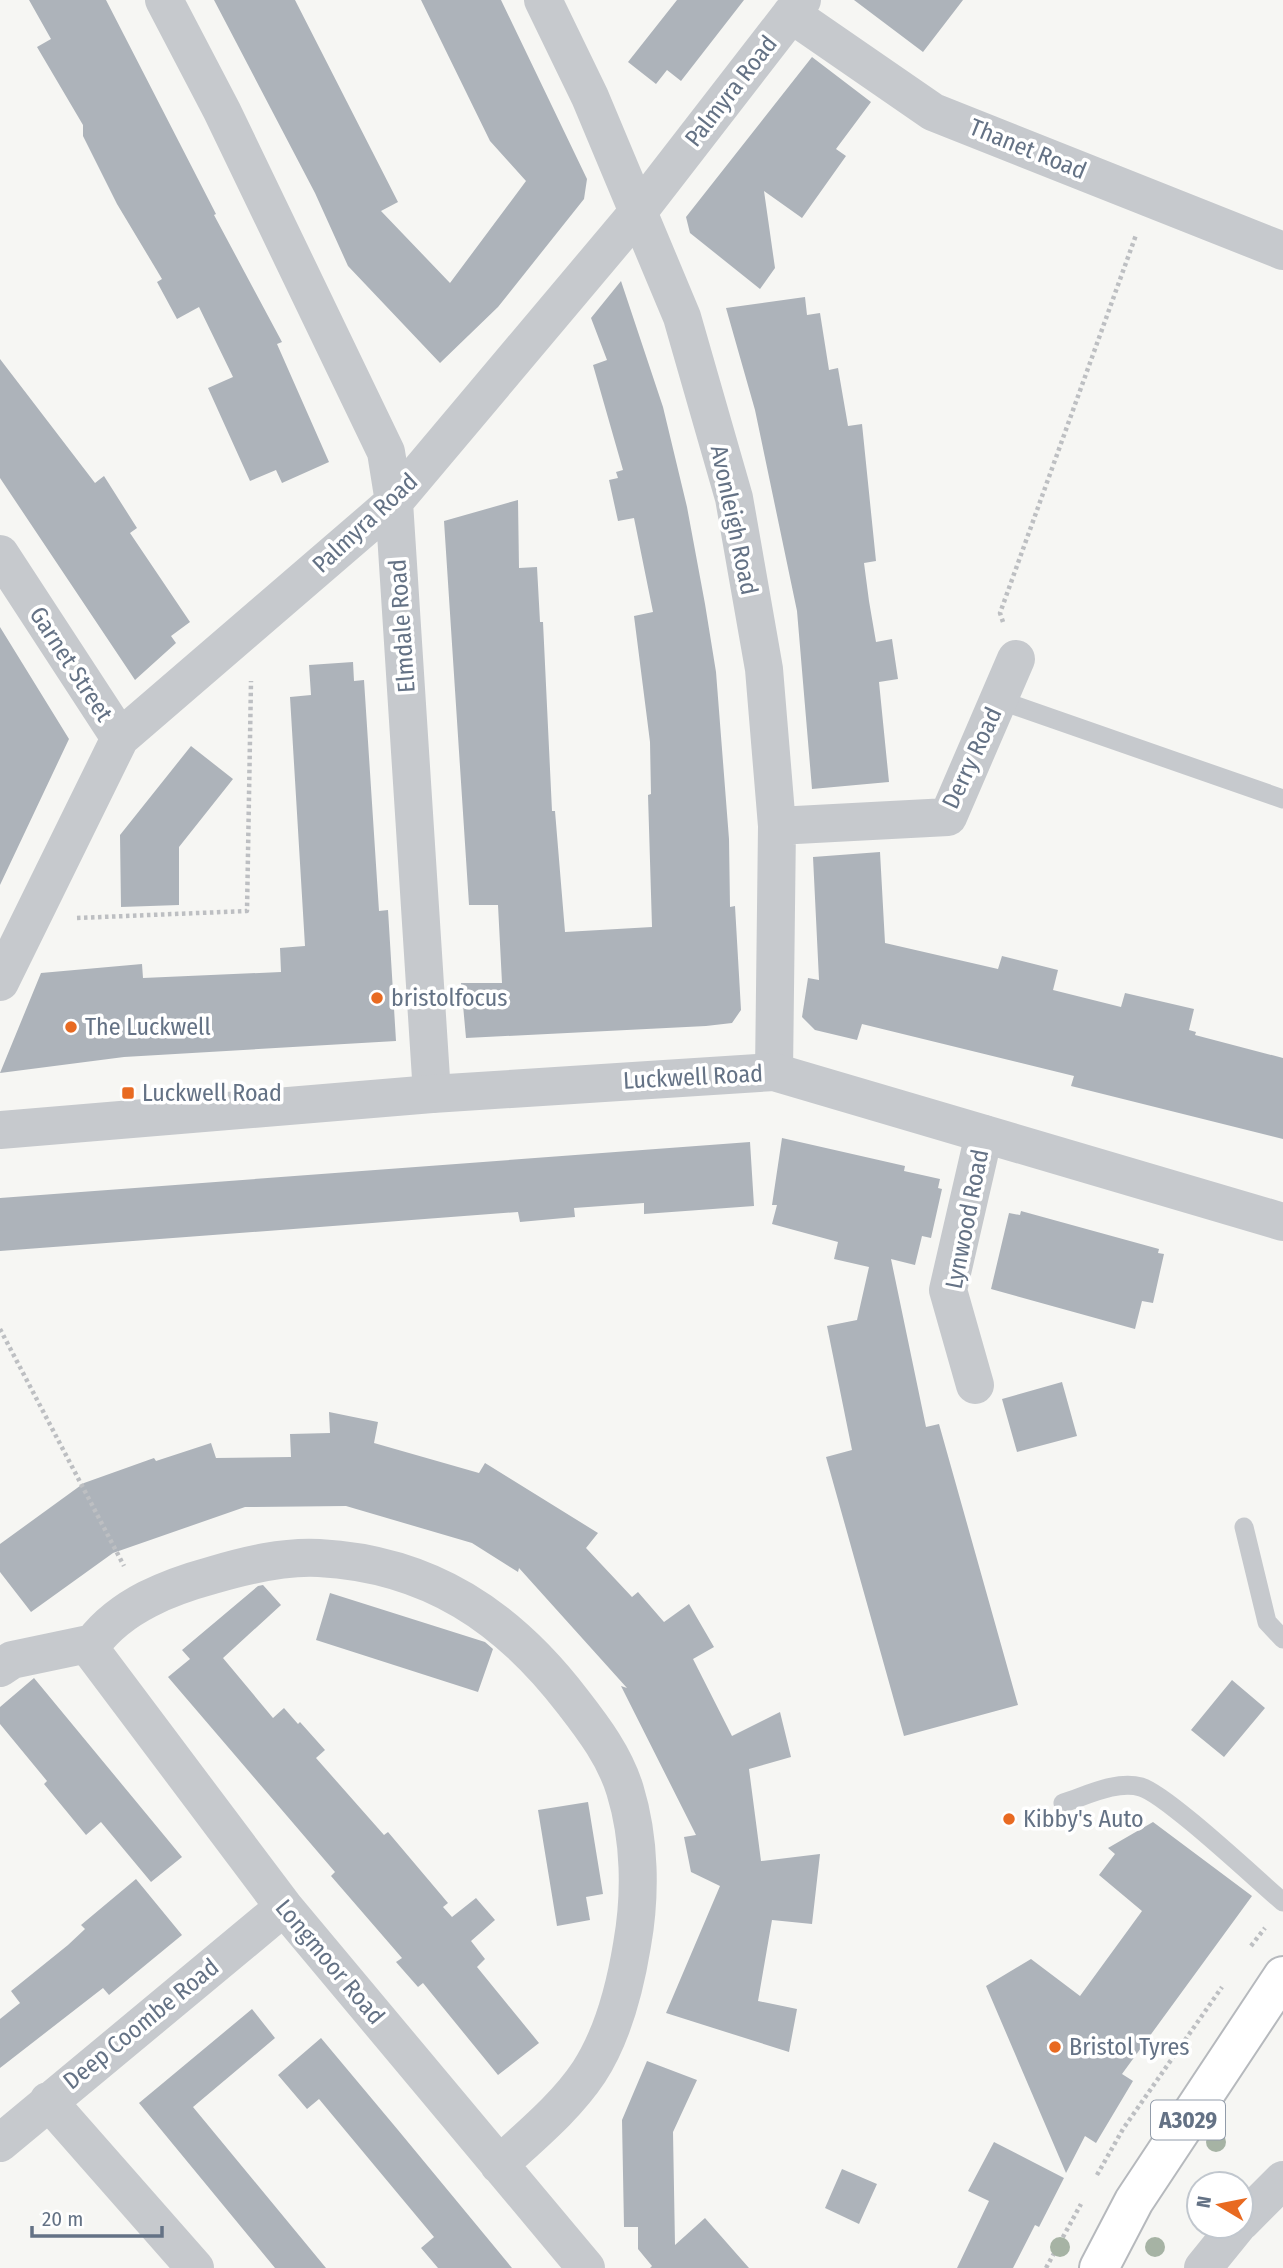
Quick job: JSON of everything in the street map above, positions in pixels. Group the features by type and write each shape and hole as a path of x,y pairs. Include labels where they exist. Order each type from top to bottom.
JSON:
{"highway":[{"name":"A3029","path":"1099,2268 1134,2201 1283,1976"}],"street":[{"name":"Elmdale Road","path":"164,0 222,111 386,452 394,502 432,1094"},
{"name":"Avonleigh Road","path":"543,0 590,97 682,317 734,498 764,669 777,826 774,1072"},
{"name":"Palmyra Road","path":"0,982 120,738 394,502 638,212 797,7"},
{"name":"Thanet Road","path":"797,7 933,112 1283,251"},
{"name":"Garnet Street","path":"0,554 120,738"},
{"name":"Derry Road","path":"777,826 948,817 1016,659"},
{"name":"Luckwell Road","path":"0,1130 432,1094 774,1072 1283,1223"},
{"name":"Lynwood Road","path":"975,1385 948,1290 984,1134"},
{"path":"0,1668 12,1660 93,1643 100,1634 143,1601 174,1586 244,1566 280,1560 319,1558 373,1566 425,1581 473,1604 516,1636 601,1738 625,1790 636,1852 639,1907 628,1974 611,2027 589,2072 548,2120 499,2165"},
{"name":"Longmoor Road","path":"93,1643 94,1654 284,1907 586,2268"},
{"name":"Deep Coombe Road","path":"0,2143 284,1907"},
{"path":"48,2101 195,2268"},
{"path":"1255,2208 1283,2180"},
{"path":"1203,2268 1226,2240"}],"lane":[{"path":"999,700 1283,799"},
{"path":"1244,1527 1267,1622 1283,1639"},
{"path":"1063,1803 1117,1786 1142,1787 1168,1804 1283,1902"}],"path":[{"path":"1016,659 1000,613 1149,198"},
{"path":"31,920 247,911 252,625"},
{"path":"0,1329 143,1601"}],"building":[{"path":"29,0 106,0 216,214 214,215 282,342 277,344 329,462 282,483 276,470 250,481 208,388 233,377 199,307 177,319 157,282 162,279 117,204 83,136 83,125 37,47 51,39"},
{"path":"214,0 295,0 398,202 381,211 450,283 526,181 490,141 421,0 501,0 587,179 584,199 498,307 440,363 348,266 315,193"},
{"path":"677,0 744,0 681,81 667,70 656,84 628,62"},
{"path":"854,0 963,0 923,52"},
{"path":"812,57 871,102 836,149 846,156 802,218 764,191 775,268 760,289 690,233 686,217"},
{"path":"621,281 663,407 687,507 705,604 716,672 729,839 730,907 735,906 741,1010 732,1023 706,1026 466,1038 461,983 502,983 498,905 469,905 444,521 518,500 519,568 537,567 540,622 543,622 552,811 555,811 565,932 652,927 648,795 651,794 650,742 634,616 653,612 634,518 618,521 609,480 618,478 616,472 623,470 593,365 607,360 591,318"},
{"path":"805,297 807,315 820,313 829,370 838,368 848,426 862,424 876,561 864,563 869,601 876,642 892,639 898,679 879,682 889,782 812,789 797,611 755,410 726,308"},
{"path":"0,359 95,483 104,476 137,528 130,533 190,622 171,636 176,643 135,680 0,478"},
{"path":"0,627 69,739 0,885"},
{"path":"353,662 354,681 364,680 379,911 388,910 396,1041 124,1057 0,1073 41,973 142,964 143,978 281,972 280,948 305,946 290,697 311,695 309,665"},
{"path":"191,746 233,779 179,847 179,905 121,907 120,835"},
{"path":"880,852 885,943 998,969 1002,956 1058,970 1053,990 1121,1007 1125,993 1194,1009 1189,1030 1196,1032 1195,1035 1283,1058 1283,1139 1071,1086 1074,1076 862,1024 857,1040 815,1030 802,1017 808,978 819,980 813,857"},
{"path":"782,1138 905,1166 904,1171 940,1179 938,1188 942,1189 931,1238 922,1236 915,1265 891,1259 926,1427 939,1424 1018,1705 904,1736 826,1457 852,1450 827,1326 857,1320 869,1267 834,1259 838,1242 772,1224 777,1205 772,1205"},
{"path":"750,1142 754,1206 644,1214 644,1203 574,1208 575,1217 520,1222 518,1212 0,1251 0,1198"},
{"path":"1021,1211 1159,1249 1158,1253 1164,1254 1153,1303 1142,1301 1135,1329 991,1289 1009,1213 1020,1215"},
{"path":"1062,1382 1077,1436 1017,1452 1002,1399"},
{"path":"329,1412 378,1422 374,1443 479,1473 485,1463 598,1533 586,1548 632,1597 638,1592 664,1622 689,1604 714,1647 693,1659 732,1736 780,1712 791,1757 749,1769 761,1861 820,1854 812,1924 772,1920 758,2001 797,2009 789,2052 666,2013 720,1886 691,1872 684,1837 696,1835 621,1686 627,1688 519,1568 518,1572 472,1543 346,1506 245,1507 113,1553 31,1612 0,1572 0,1544 84,1483 154,1458 156,1461 211,1443 216,1458 291,1457 290,1434 330,1433"},
{"path":"263,1585 281,1605 223,1658 273,1718 284,1708 325,1750 316,1758 384,1835 388,1832 448,1903 443,1907 452,1917 476,1898 495,1920 471,1941 485,1959 477,1967 539,2043 498,2075 423,1983 418,1987 396,1962 402,1958 331,1876 335,1872 168,1677 190,1659 182,1650 258,1586"},
{"path":"330,1593 485,1642 493,1649 478,1692 316,1640"},
{"path":"34,1678 182,1857 151,1882 101,1822 86,1835 44,1784 47,1781 0,1724 0,1707"},
{"path":"1232,1680 1265,1708 1224,1757 1191,1730"},
{"path":"588,1802 603,1894 586,1897 590,1920 557,1926 538,1810"},
{"path":"1153,1822 1252,1896 1122,2074 1133,2081 1096,2143 1085,2136 1066,2173 986,1986 1031,1959 1080,1996 1142,1911 1099,1875 1115,1854 1108,1848"},
{"path":"136,1879 182,1935 109,1995 103,1988 0,2068 0,2019 20,2003 11,1991 68,1945 85,1929 81,1925"},
{"path":"252,2009 275,2038 193,2107 326,2268 275,2268 139,2103"},
{"path":"321,2038 512,2268 438,2268 421,2248 434,2237 319,2099 307,2109 278,2075"},
{"path":"647,2061 697,2080 673,2132 675,2245 705,2218 749,2268 650,2268 652,2266 638,2249 638,2227 624,2227 622,2120"},
{"path":"994,2142 1064,2178 1039,2227 1035,2225 1013,2268 957,2268 989,2201 968,2191"},
{"path":"842,2169 877,2184 859,2224 825,2208"}],"place":[{"name":"bristolfocus","path":"377,998"},
{"name":"The Luckwell","path":"71,1027"},
{"name":"Luckwell Road","path":"128,1093"},
{"name":"Kibby's Auto","path":"1009,1819"},
{"name":"Bristol Tyres","path":"1055,2047"}]}
